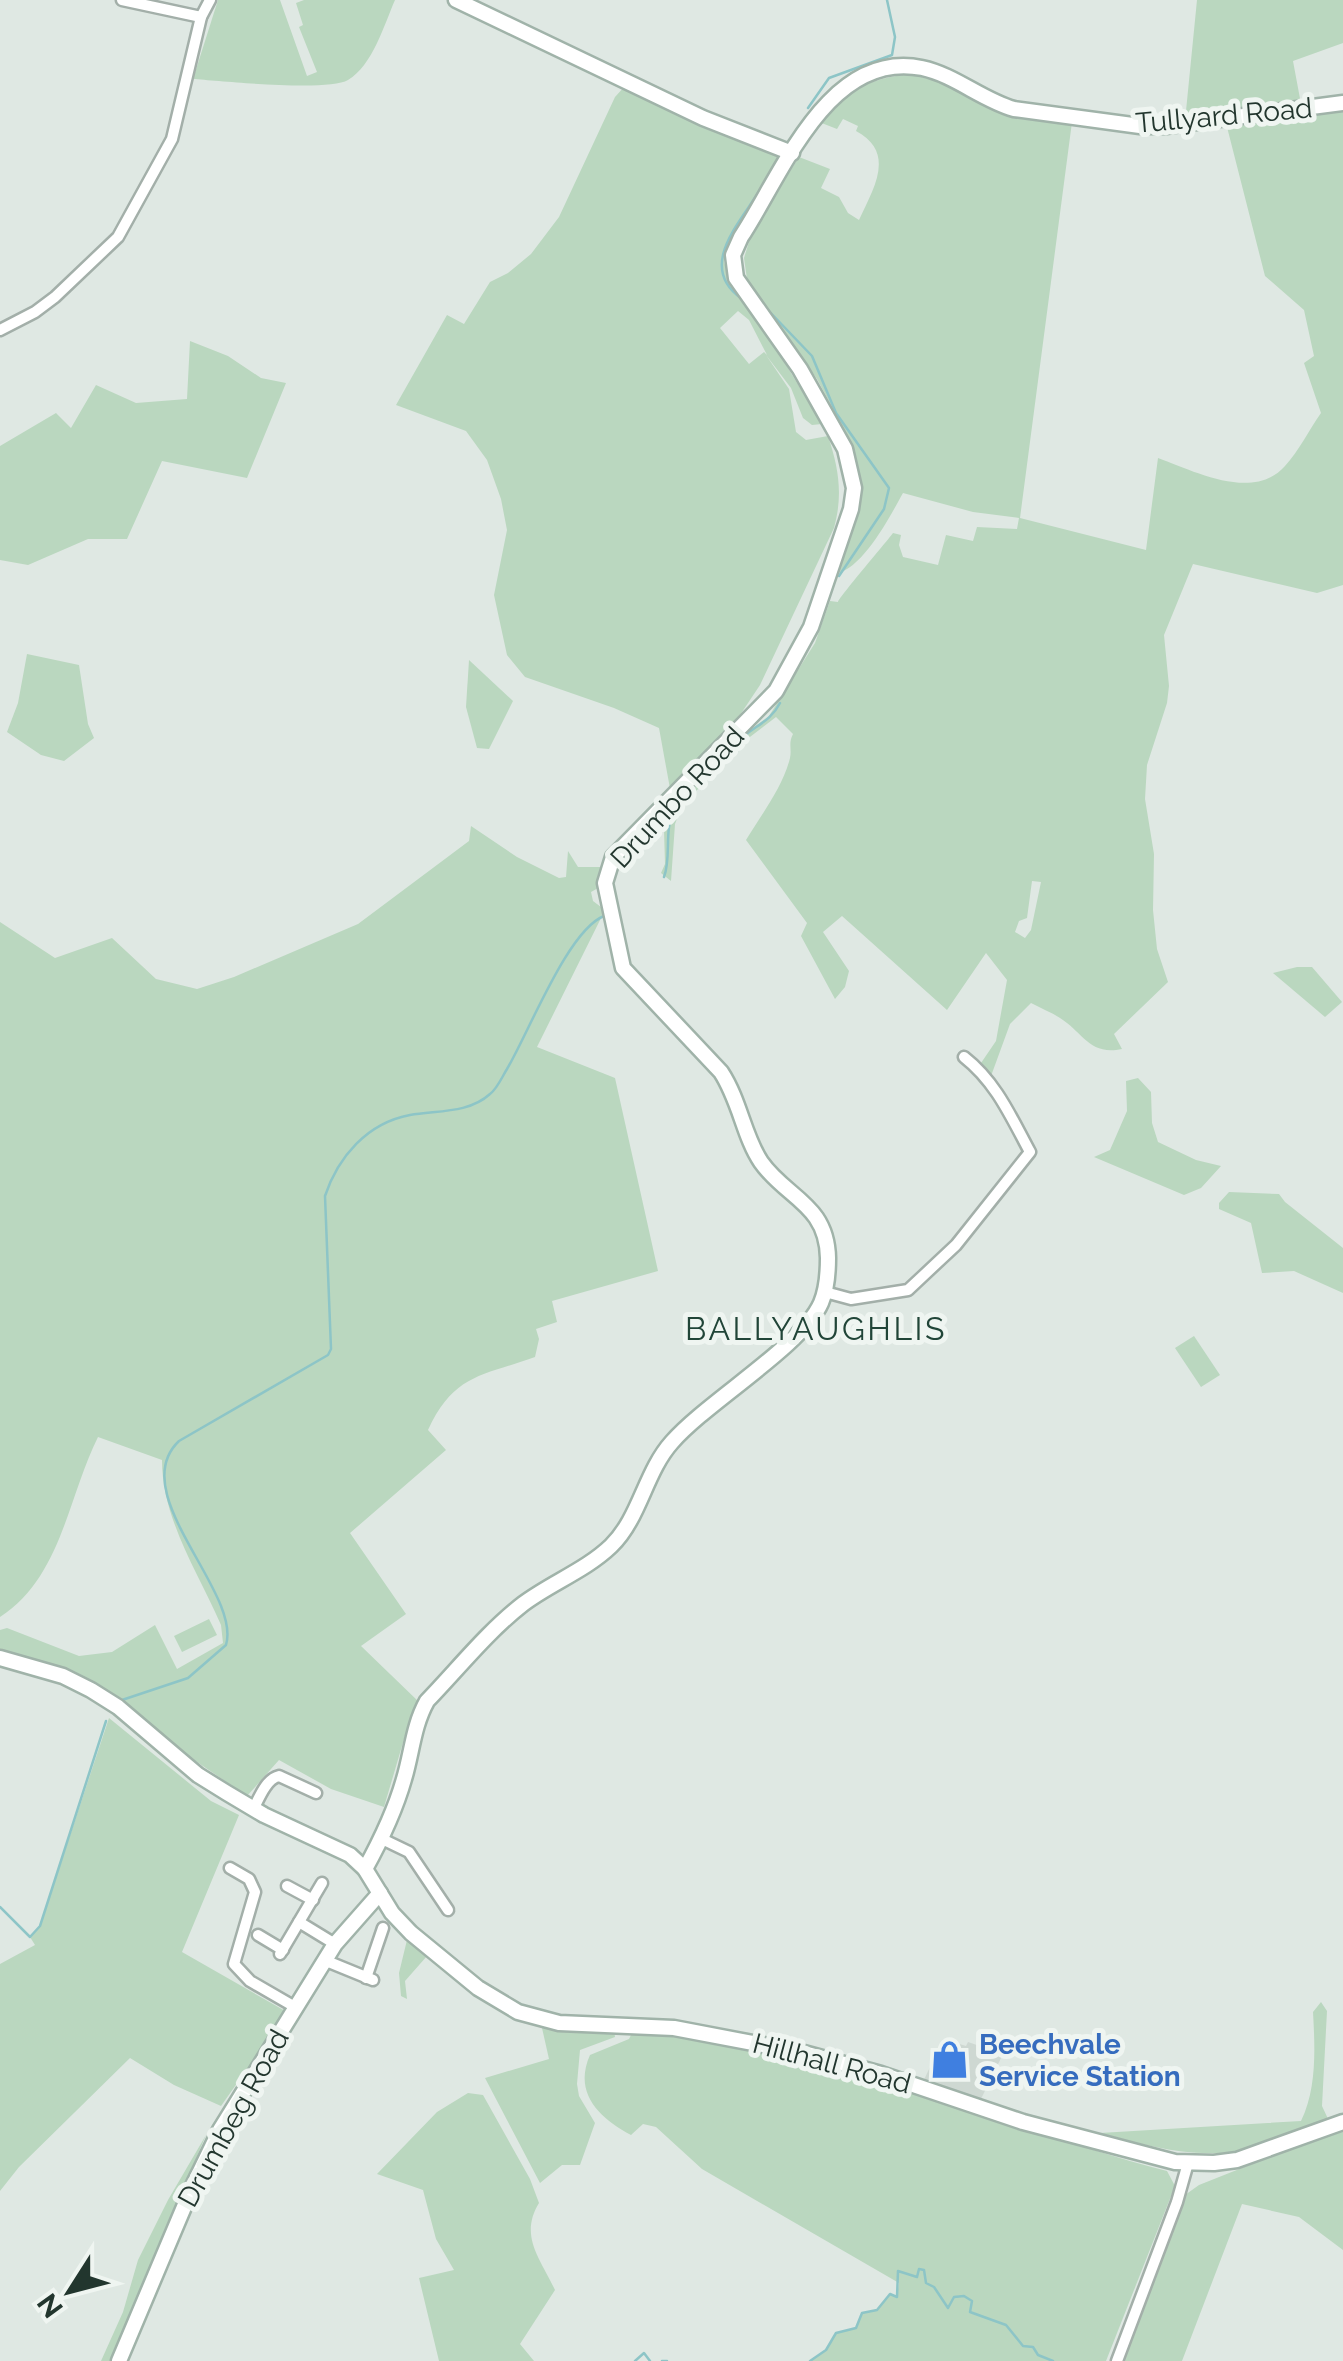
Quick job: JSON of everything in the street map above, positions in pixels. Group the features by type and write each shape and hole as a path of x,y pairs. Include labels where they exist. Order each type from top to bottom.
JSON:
{"street":[{"path":"122,0 201,17"},
{"path":"0,330 55,297 118,237 172,139 201,17 210,0"},
{"path":"456,0 704,118 792,153"},
{"name":"Tullyard Road","path":"792,153 808,127 845,86 882,69 901,66 941,74 994,104 1140,126 1215,122 1343,104"},
{"name":"Drumbo Road","path":"792,153 740,237 732,266 736,278 818,396 845,449 854,488 852,510 811,627 776,691 613,857 605,883 623,968 721,1072 760,1161 804,1201 820,1222 828,1254 824,1292"},
{"path":"0,1658 63,1676 91,1690 118,1707 198,1774 253,1810 350,1855 365,1869 382,1839 405,1776 419,1715 427,1701 492,1631 522,1605 608,1548 626,1526 668,1446 701,1412 796,1334 813,1316 824,1292 852,1300 908,1290 956,1245 1030,1152 998,1093 982,1071 964,1056"},
{"path":"253,1810 266,1786 280,1776 316,1793"},
{"path":"382,1839 409,1852 448,1910"},
{"path":"230,1868 250,1880 256,1892 234,1964 250,1980 295,2008"},
{"name":"Hillhall Road","path":"365,1869 392,1914 478,1988 518,2012 559,2023 674,2028 800,2052 854,2065 1057,2132 1149,2157 1188,2163 1214,2164 1250,2156 1343,2122"},
{"path":"258,1935 281,1952 322,1883"},
{"path":"287,1886 313,1900"},
{"name":"Drumbeg Road","path":"119,2361 210,2149 324,1960 380,1893"},
{"path":"300,1922 335,1944"},
{"path":"324,1960 370,1979 383,1928"},
{"path":"1117,2361 1188,2163"}],"shaded area":[{"path":"943,2039 966,2046 968,2042 1003,2054 979,2103 923,2082"}],"green space":[{"path":"218,0 280,0 307,76 317,72 299,27 303,25 296,3 395,0 377,44 357,73 337,83 298,85 193,79"},
{"path":"1197,0 1343,0 1343,43 1293,61 1301,104 1185,121"},
{"path":"909,74 934,80 1000,111 1072,122 1020,518 1146,550 1158,458 1206,476 1257,482 1272,477 1285,466 1321,413 1304,363 1314,356 1304,310 1265,276 1227,127 1343,109 1343,585 1317,593 1193,564 1164,635 1167,703 1147,765 1145,799 1154,854 1153,910 1157,949 1168,982 1114,1034 1122,1049 1094,1046 1060,1018 1031,1003 1010,1024 991,1076 981,1063 996,1041 1007,980 986,953 947,1010 842,916 823,932 849,971 845,987 835,999 801,936 807,923 746,840 777,790 790,758 793,734 776,717 742,743 738,752 683,803 675,824 671,881 661,873 665,864 664,830 650,824 735,741 769,716 815,643 830,601 838,602 893,533 901,535 903,557 938,565 946,535 973,541 977,527 1017,529 1019,518 973,512 903,493 866,552 836,574 858,507 845,431 817,379 747,279 744,258 753,229 799,157 830,169 821,188 839,197 848,213 859,220 878,172 876,150 856,131 858,126 843,119 837,129 819,122 847,94","holes":["1032,881 1041,882 1031,930 1025,938 1015,932 1019,921 1027,918"]},
{"path":"625,86 745,144 778,154 781,159 724,261 728,277 754,312 822,424 812,425 803,418 791,388 766,355 789,389 796,432 806,440 828,436 838,482 834,528 760,685 728,733 671,794 659,728 525,677 507,655 494,595 507,530 487,460 466,431 396,405 447,315 464,324 490,282 531,254 559,217 615,97","holes":["738,311 749,320 767,355 764,352 749,364 720,328"]},
{"path":"190,341 228,356 261,378 286,383 247,478 162,461 127,539 88,539 28,565 0,560 0,446 56,413 71,428 96,385 136,403 187,399"},
{"path":"27,654 79,665 88,724 94,738 64,761 41,755 7,732 18,703"},
{"path":"469,660 513,701 489,749 477,748 466,707"},
{"path":"471,826 517,857 559,878 566,877 568,851 578,867 601,867 600,887 591,892 593,901 605,910 537,1047 615,1078 658,1271 552,1301 557,1322 536,1329 539,1339 535,1357 459,1387 428,1430 446,1450 350,1533 406,1614 361,1646 419,1702 412,1712 384,1807 331,1789 279,1760 247,1796 178,1749 111,1693 74,1674 0,1651 0,1630 7,1628 79,1656 112,1652 155,1625 177,1669 223,1643 221,1625 168,1503 162,1460 98,1437 50,1559 20,1601 0,1617 0,922 55,958 112,938 156,979 197,989 358,924 469,841"},
{"path":"1312,967 1342,1002 1325,1017 1273,973"},
{"path":"1138,1078 1151,1092 1152,1123 1158,1142 1196,1160 1221,1166 1201,1188 1184,1195 1094,1157 1110,1150 1127,1111 1126,1081"},
{"path":"1229,1192 1279,1194 1343,1248 1343,1293 1294,1271 1262,1273 1251,1223 1219,1209 1219,1203"},
{"path":"1194,1336 1220,1375 1201,1387 1175,1348"},
{"path":"209,1619 217,1635 182,1652 174,1636"},
{"path":"109,1718 211,1801 239,1815 182,1952 287,2012 221,2106 174,2085 130,2058 19,2167 0,2191 0,1964 35,1945 30,1937 40,1926"},
{"path":"407,1940 427,1956 405,1981 407,1999 401,1996 399,1973"},
{"path":"1321,2002 1327,2011 1322,2106 1329,2121 1262,2146 1221,2153 1169,2150 1100,2133 1301,2121 1312,2082 1313,2012"},
{"path":"542,2028 614,2030 615,2037 580,2050 579,2096 595,2123 580,2165 562,2165 540,2183 485,2078 549,2059"},
{"path":"633,2031 732,2044 842,2070 1167,2171 1175,2186 1106,2361 810,2361 826,2350 836,2333 856,2328 862,2313 877,2310 890,2294 897,2297 899,2283 702,2169 656,2127 643,2124 631,2135 599,2112 587,2093 585,2081 590,2055 629,2039"},
{"path":"468,2093 483,2095 530,2179 539,2203 533,2215 531,2237 555,2290 520,2344 534,2361 439,2361 419,2278 454,2270 436,2239 423,2190 377,2174 437,2112"},
{"path":"1343,2128 1343,2250 1299,2217 1242,2204 1182,2361 1120,2361 1185,2195 1199,2185"},
{"path":"206,2135 110,2361 101,2361 123,2312 138,2260"}],"waterway":[{"path":"808,108 829,78 892,55 895,37 887,0"},
{"path":"742,299 729,286 722,259 733,231 760,190"},
{"path":"765,307 812,356 836,413 889,488 884,509 839,576"},
{"path":"664,877 669,825 675,808 698,780 780,703"},
{"path":"122,1700 188,1678 226,1645 226,1623 218,1598 174,1514 165,1487 166,1463 179,1441 328,1355 331,1349 325,1196 338,1168 356,1144 380,1126 410,1115 472,1105 493,1092 563,961 590,925 604,916"},
{"path":"0,1907 30,1937 40,1926 106,1721"},
{"path":"810,2361 826,2350 836,2333 856,2328 862,2313 877,2310 890,2294 897,2297 898,2271 917,2277 919,2269 924,2270 926,2283 934,2287 948,2308 954,2297 964,2296 972,2301 970,2312 1006,2325 1023,2346 1033,2347 1038,2355 1053,2361"},
{"path":"635,2361 644,2353 650,2361"},
{"path":"662,2361 667,2361"}],"place":[{"name":"Beechvale Service Station","path":"949,2060"}],"district":[{"name":"BALLYAUGHLIS","path":"816,1329"}]}
